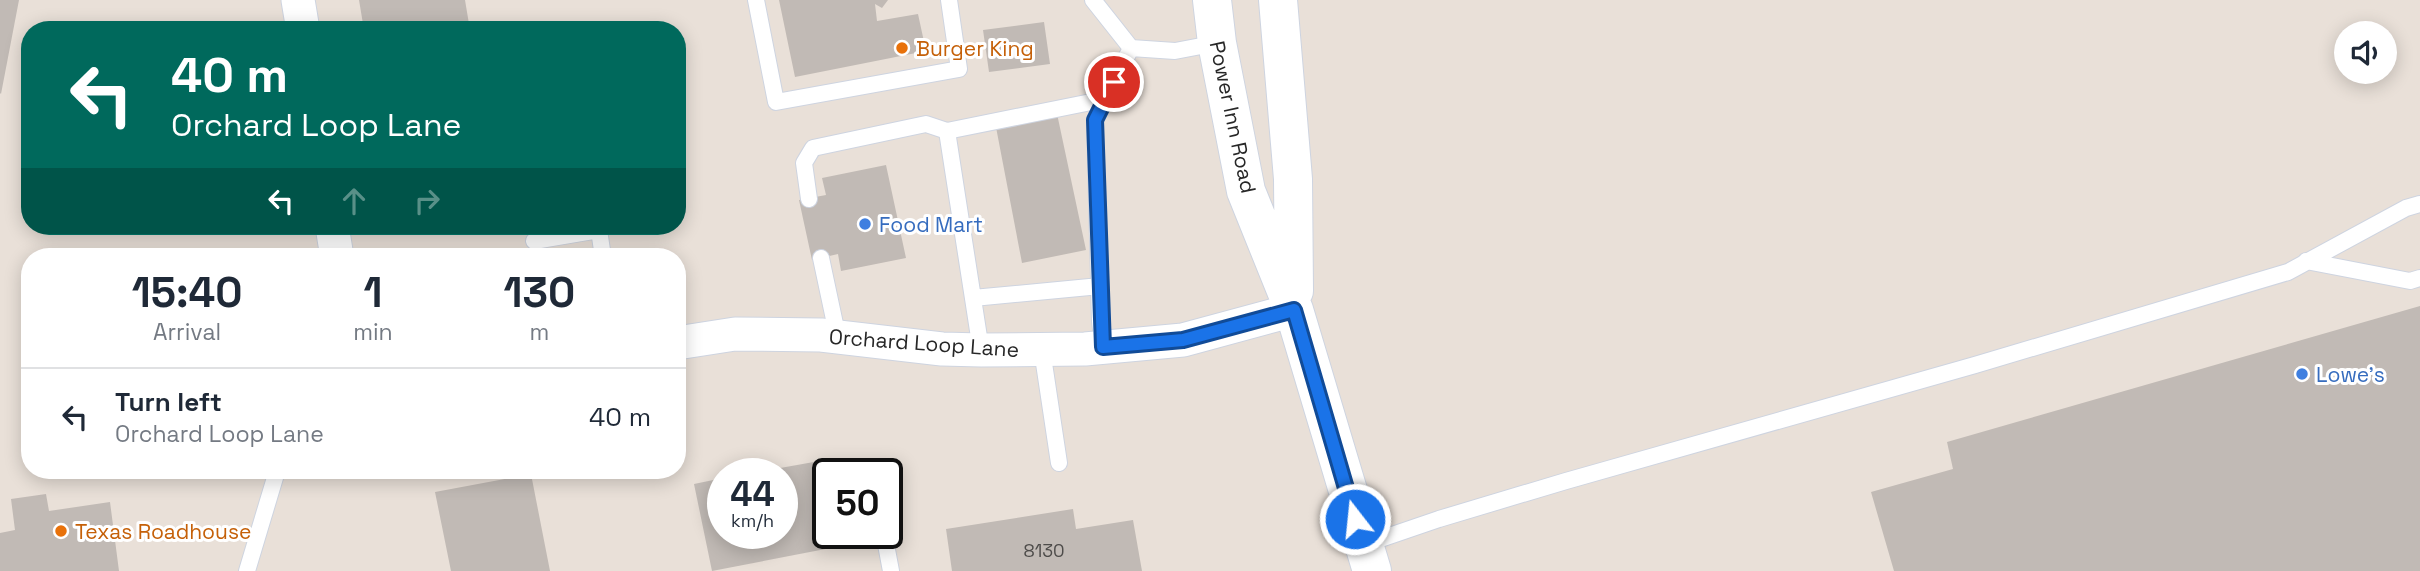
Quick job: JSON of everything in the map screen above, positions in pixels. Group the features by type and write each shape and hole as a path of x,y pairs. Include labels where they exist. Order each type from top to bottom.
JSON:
{"main road":[{"name":"Power Inn Road","path":"1212,0 1217,43 1246,191 1294,310 1367,558"},
{"name":"Power Inn Road","path":"1278,0 1293,179 1294,310"}],"street":[{"path":"299,0 302,21"},
{"name":"Orchard Loop Lane","path":"686,342 735,334 838,338 981,351 1103,347 1183,340 1294,310"}],"lane":[{"path":"756,0 776,102 959,69 948,0"},
{"path":"1093,0 1131,48 1175,51 1217,43"},
{"path":"1103,347 1095,120 1131,48"},
{"path":"809,198 804,163 813,148 926,124 947,131 1106,99"},
{"path":"947,131 981,351"},
{"path":"1367,558 1439,519 2288,272 2406,208 2420,204"},
{"path":"534,241 569,235"},
{"path":"821,258 838,338"},
{"path":"2306,261 2410,281 2420,278"},
{"path":"973,298 1100,286"},
{"path":"1042,350 1059,463"},
{"path":"247,571 275,479"},
{"path":"887,549 891,571"}],"building":[{"path":"0,0 19,0 1,94 0,93"},
{"path":"359,0 465,0 468,21 362,21"},
{"path":"779,0 888,0 882,8 875,4 877,21 918,14 926,51 795,77"},
{"path":"1044,22 1050,64 989,72 983,30"},
{"path":"1056,109 1086,250 1022,263 995,122"},
{"name":"Food Mart","path":"886,165 906,258 841,271 838,254 812,260 799,200 826,195 822,178"},
{"name":"Lowe's","path":"2420,306 2420,571 1894,571 1871,492 1953,469 1947,442"},
{"path":"812,462 812,549 826,549 712,571 707,549 798,549 798,465"},
{"path":"504,479 532,479 550,571 451,571 435,492"},
{"path":"707,481 707,547 694,484"},
{"name":"Texas Roadhouse","path":"46,494 49,511 110,502 119,571 0,571 0,533 15,530 11,499"},
{"path":"1073,509 1076,529 1133,520 1142,571 952,571 946,529"}],"place":[{"name":"Burger King","path":"902,48"},
{"name":"Food Mart","path":"865,224"},
{"name":"Lowe's","path":"2302,374"},
{"name":"Texas Roadhouse","path":"61,531"}],"route":[{"path":"1114,82 1095,120 1103,347 1183,340 1294,310 1355,519"}]}
